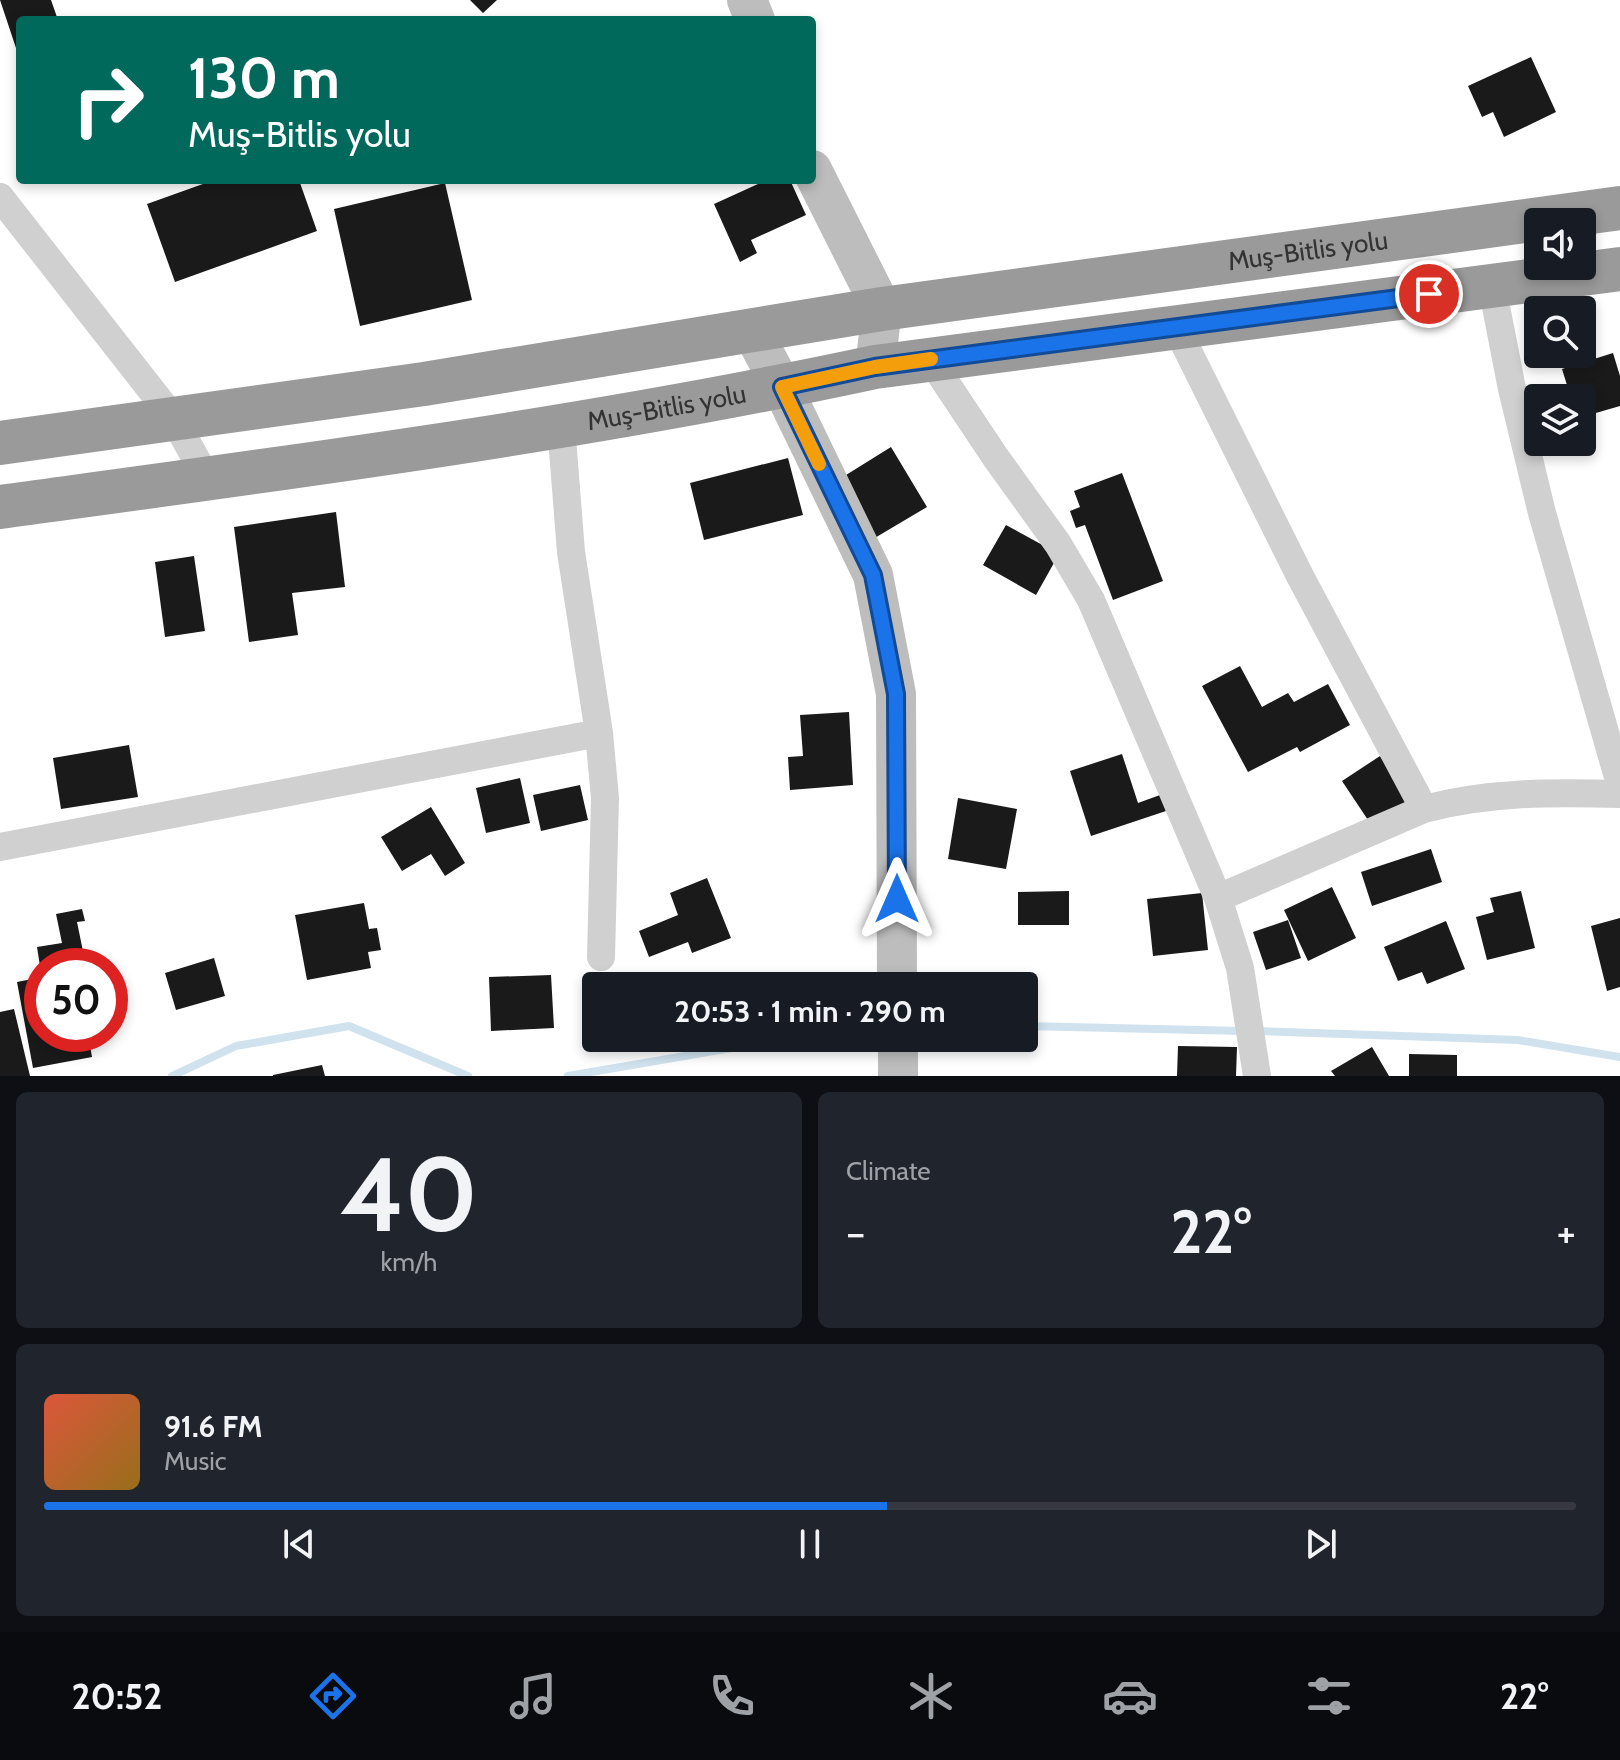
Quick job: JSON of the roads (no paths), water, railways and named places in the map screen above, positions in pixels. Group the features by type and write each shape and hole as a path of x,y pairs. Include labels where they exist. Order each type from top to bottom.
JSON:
{"highway":[{"name":"Muş-Bitlis yolu","path":"0,443 424,384 882,309 1620,208"},
{"name":"Muş-Bitlis yolu","path":"0,507 399,453 782,387 875,367 1620,269"}],"main road":[{"path":"816,178 882,309 875,367"},
{"path":"751,329 873,575 896,694 897,972"},
{"path":"898,1052 898,1076"}],"street":[{"path":"0,197 174,419 207,479"},
{"path":"1492,286 1512,389 1539,501 1620,784"},
{"path":"1176,327 1300,576 1424,809"},
{"path":"930,359 1080,580 1218,898 1240,968 1257,1076"},
{"path":"561,425 571,552 599,733 605,798 601,957"},
{"path":"0,847 599,733"},
{"path":"1218,898 1424,809 1497,794 1620,794"}],"waterway":[{"path":"172,1076 236,1046 349,1026 468,1076"},
{"path":"1038,1026 1243,1031"},
{"path":"1257,1031 1518,1040 1620,1057"},
{"path":"568,1076 708,1052"}]}
